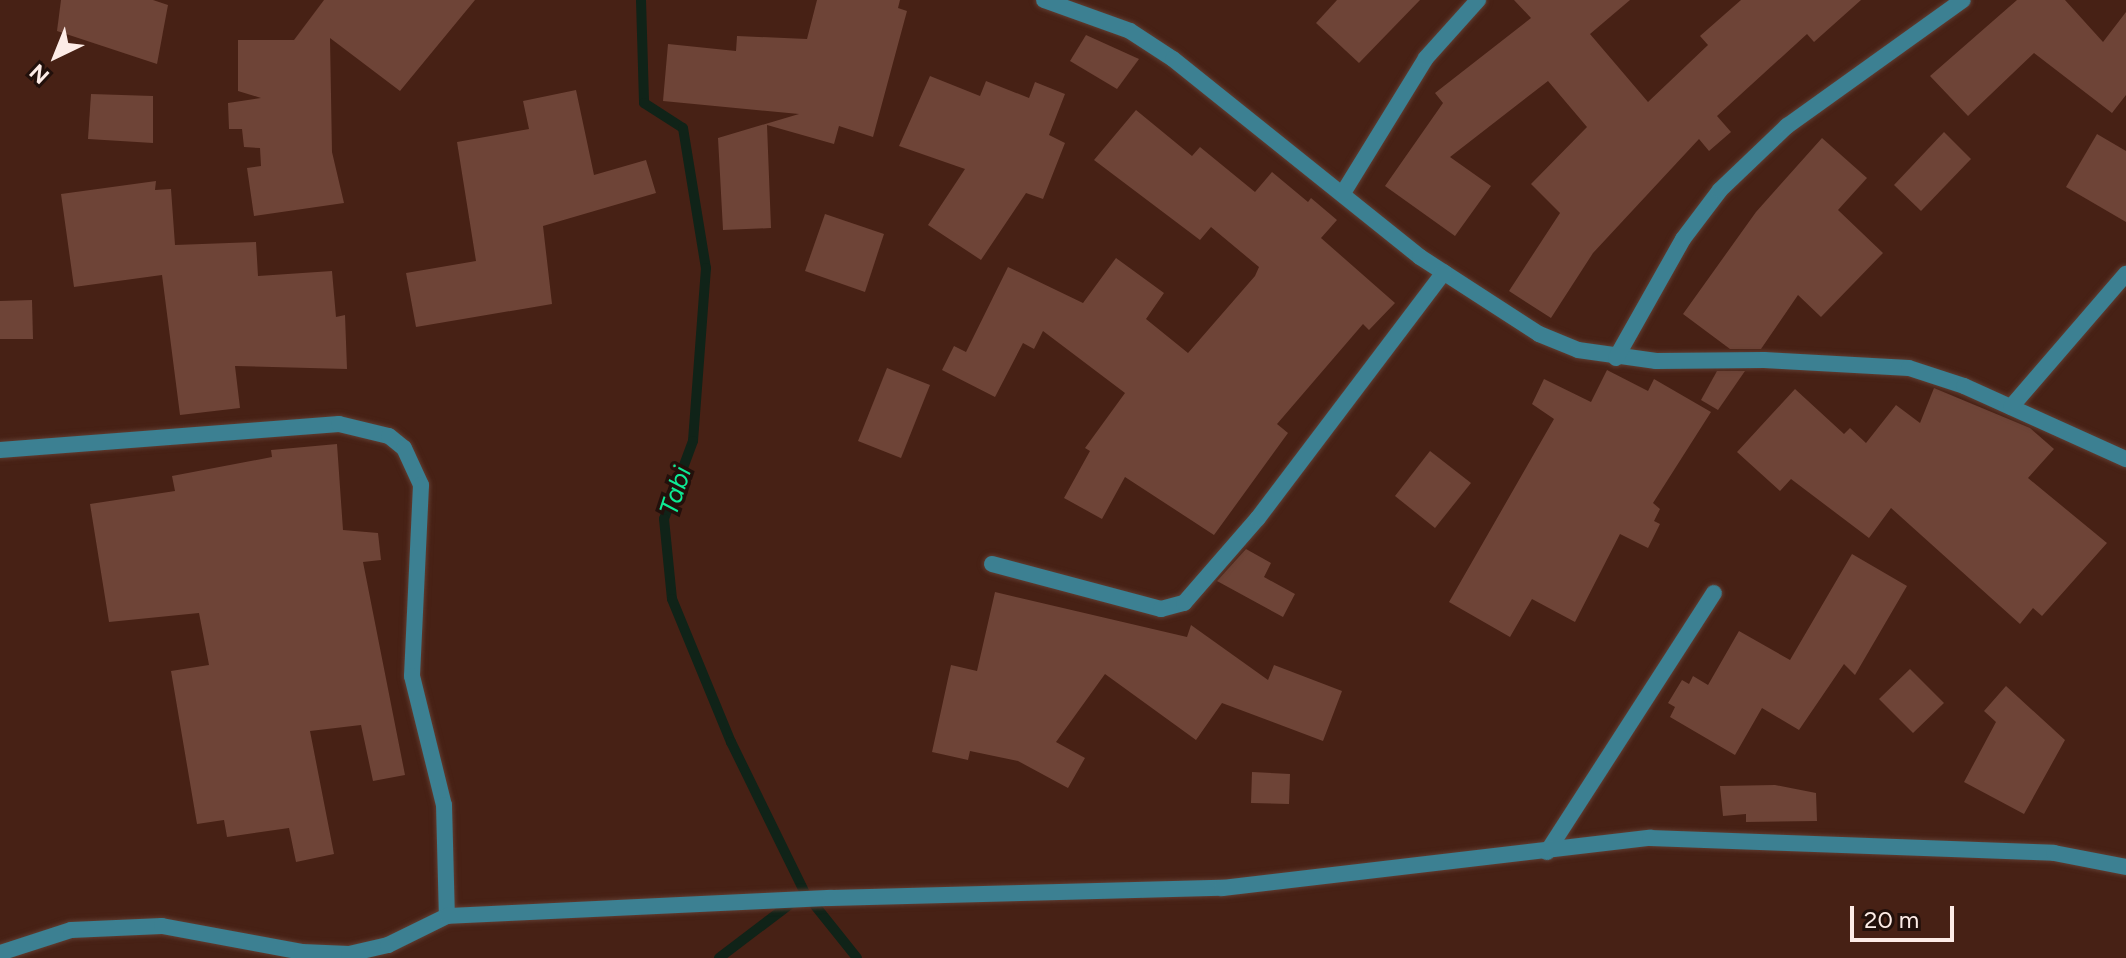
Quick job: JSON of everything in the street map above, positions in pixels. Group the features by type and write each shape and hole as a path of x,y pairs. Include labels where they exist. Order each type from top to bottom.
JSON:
{"street":[{"path":"1044,0 1130,31 1162,52 1444,272 1539,334 1616,358 1866,362 1909,368 2011,407 2126,459"},
{"path":"1343,193 1426,58 1478,0"},
{"path":"1616,358 1683,239 1720,190 1787,126 1963,0"},
{"path":"992,564 1161,609 1184,603 1258,518 1444,272"},
{"path":"2011,407 2126,274"},
{"path":"0,450 339,424 389,436 404,448 421,485 412,676 444,805 447,916"},
{"path":"1547,852 1714,593"},
{"path":"0,953 71,930 162,926 302,952 349,954 388,945 447,916 746,905 830,898 1222,888 1650,838 2039,852 2126,867"}],"building":[{"path":"61,0 153,0 168,5 157,64 57,31"},
{"path":"324,0 475,0 400,91 330,38 332,152 344,203 254,216 247,168 261,166 260,148 244,147 242,129 229,129 228,103 261,98 238,91 238,40 294,40"},
{"path":"817,0 900,0 898,8 907,11 873,137 839,126 834,144 767,125 771,228 723,230 718,138 799,114 663,101 668,44 736,51 737,36 807,39"},
{"path":"1337,0 1420,0 1359,63 1316,23"},
{"path":"1514,0 1630,0 1590,34 1648,102 1708,45 1700,36 1741,0 1861,0 1814,42 1807,34 1717,116 1731,132 1709,151 1699,139 1593,253 1551,318 1509,291 1560,213 1531,184 1587,127 1548,81 1450,157 1491,186 1455,236 1385,186 1443,103 1435,93 1531,18"},
{"path":"2017,0 2065,0 2103,42 2126,12 2126,95 2112,113 2034,53 1968,116 1930,76"},
{"path":"1086,35 1139,59 1117,89 1070,61"},
{"path":"930,76 980,96 986,81 1029,98 1035,82 1065,94 1049,135 1065,143 1043,199 1026,193 981,260 928,225 965,169 899,146"},
{"path":"576,90 594,175 646,160 656,193 543,226 552,304 416,327 406,273 476,261 457,142 529,129 523,101"},
{"path":"91,94 153,96 153,143 88,139"},
{"path":"1136,110 1192,156 1200,147 1255,192 1272,172 1308,202 1311,198 1337,220 1321,238 1395,303 1369,330 1363,324 1277,424 1288,433 1214,535 1125,477 1102,519 1064,498 1090,451 1085,448 1125,393 1043,331 1034,349 1023,343 995,397 942,370 954,346 966,352 1008,267 1083,303 1116,258 1164,293 1146,319 1188,353 1255,276 1259,267 1211,227 1200,240 1094,160"},
{"path":"1944,132 1971,159 1921,211 1894,185"},
{"path":"2097,134 2126,151 2126,222 2066,187"},
{"path":"1822,138 1867,178 1838,210 1883,253 1821,317 1798,295 1761,349 1730,349 1683,314 1756,212"},
{"path":"156,181 155,190 171,189 175,245 256,242 258,276 332,271 336,317 345,315 347,369 235,366 240,408 180,415 162,275 74,287 61,194"},
{"path":"825,214 884,234 865,292 805,271"},
{"path":"32,300 33,339 0,339 0,301"},
{"path":"887,368 930,385 901,458 858,441"},
{"path":"1607,370 1648,391 1654,379 1711,412 1653,503 1660,509 1654,521 1660,524 1648,548 1620,534 1575,622 1532,599 1510,637 1449,602 1554,419 1532,404 1544,379 1591,402"},
{"path":"1717,371 1745,371 1718,410 1701,400"},
{"path":"1934,388 2030,428 2054,449 2028,478 2107,543 2042,616 2033,608 2020,624 1891,508 1869,538 1791,479 1780,491 1737,452 1795,389 1844,434 1850,428 1866,443 1896,405 1920,423"},
{"path":"337,444 343,530 378,533 381,560 363,562 405,775 373,781 361,725 310,731 334,854 296,862 289,828 227,837 224,820 197,824 171,671 209,665 199,613 109,622 90,504 175,491 172,476 272,457 271,450"},
{"path":"1430,451 1471,483 1435,528 1395,496"},
{"path":"1246,549 1271,563 1264,577 1295,594 1283,617 1217,581"},
{"path":"1852,554 1907,586 1855,675 1844,664 1799,730 1762,708 1735,755 1670,717 1675,707 1668,703 1682,680 1689,684 1693,676 1708,685 1739,631 1790,660"},
{"path":"995,592 1187,637 1191,625 1268,680 1274,665 1342,691 1323,741 1222,703 1196,740 1105,674 1056,742 1085,758 1068,788 1018,761 970,751 968,760 932,752 951,665 977,671"},
{"path":"1910,669 1944,703 1913,733 1879,699"},
{"path":"2006,686 2065,740 2024,814 1964,782 1996,722 1984,711"},
{"path":"1252,772 1290,774 1289,804 1251,803"},
{"path":"1775,785 1816,793 1817,821 1746,822 1746,814 1723,816 1720,786"}],"waterway":[{"name":"Tabi","path":"641,0 644,103 683,128 706,268 693,441 664,519 672,599 731,742 805,893 857,958"},
{"path":"719,958 794,901"}]}
